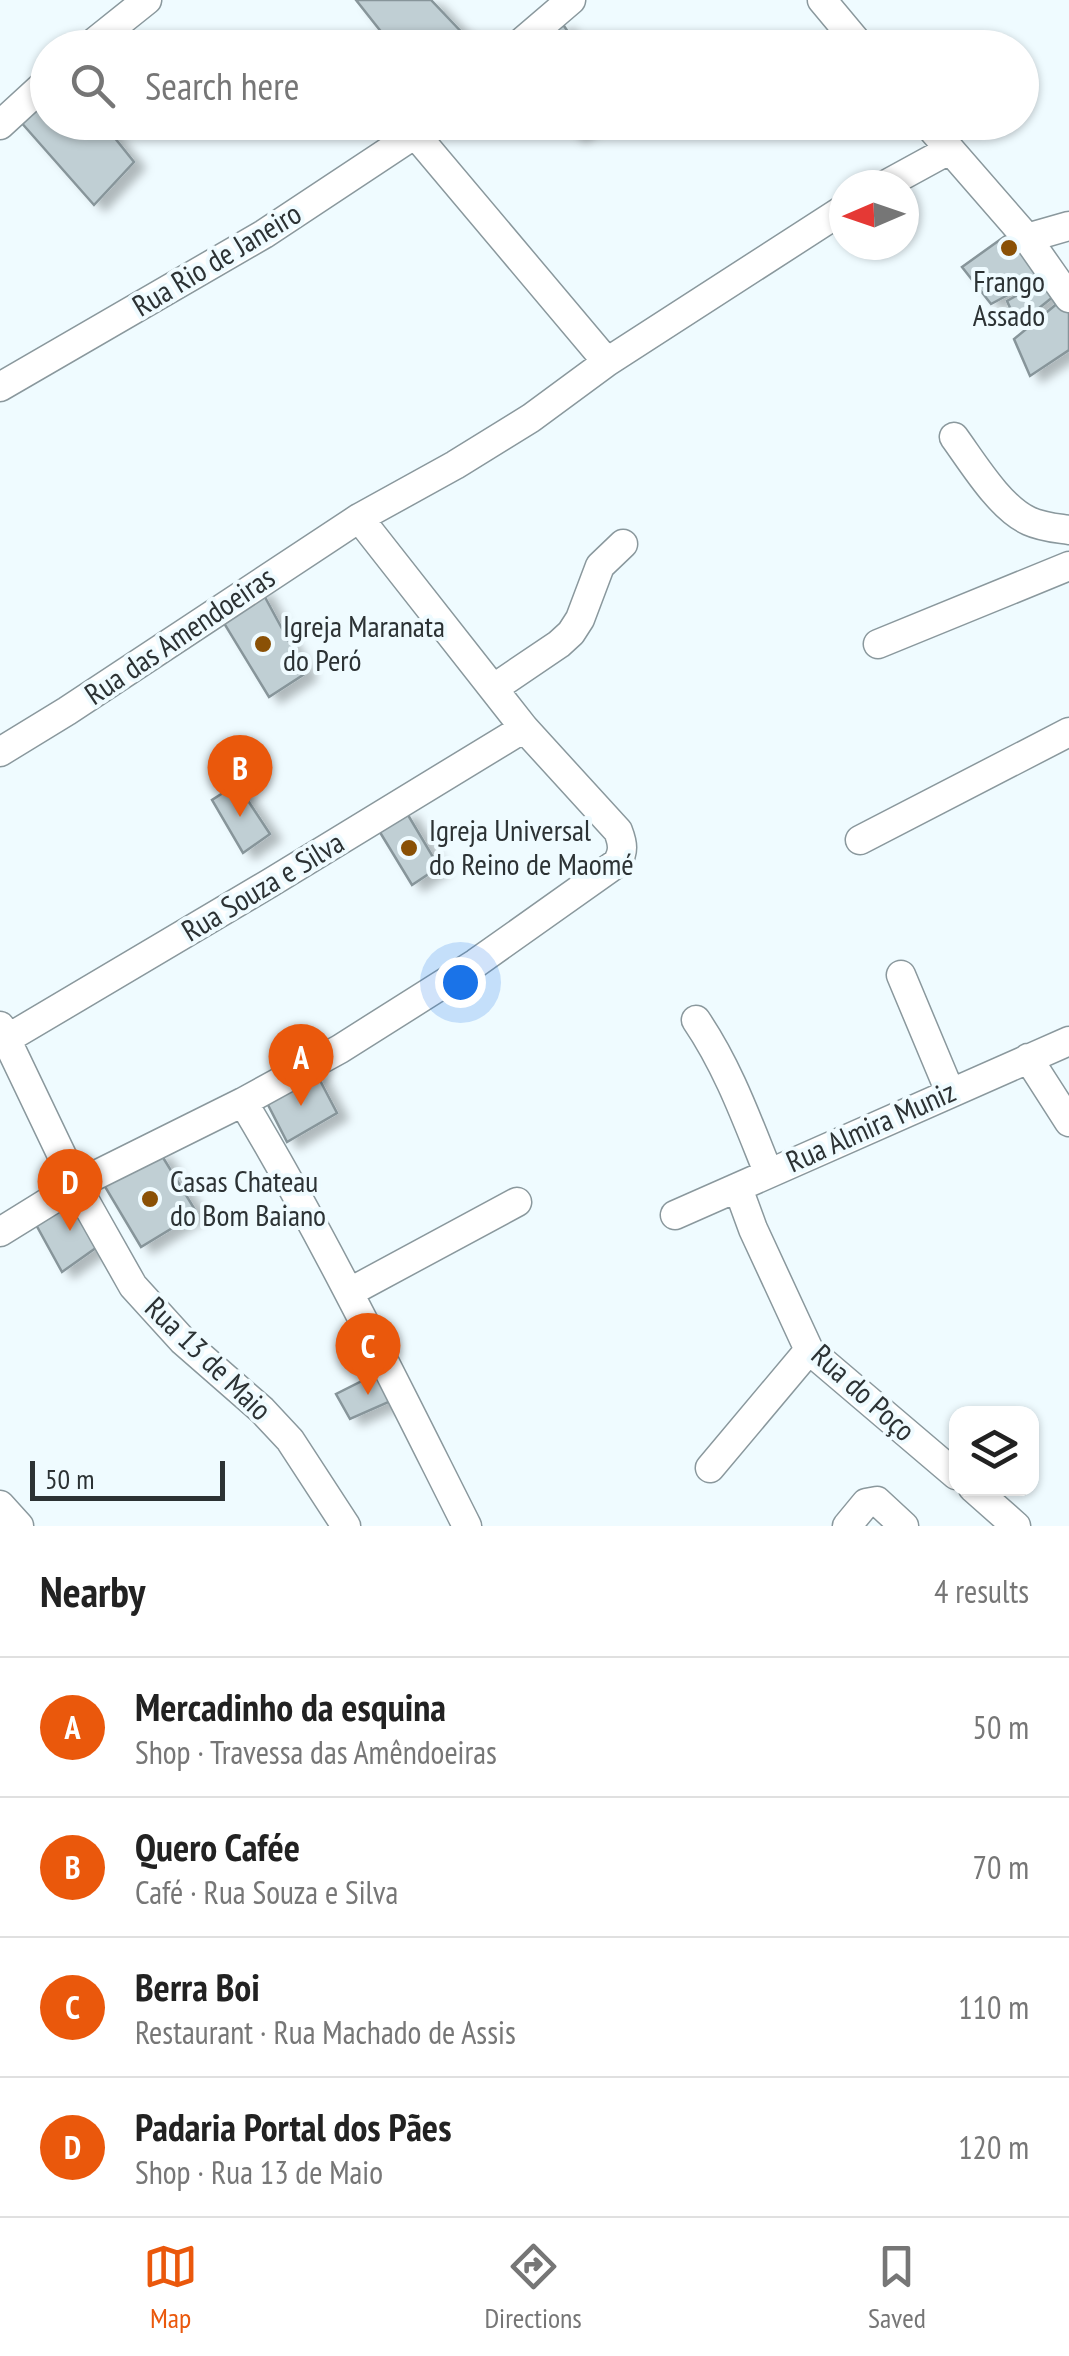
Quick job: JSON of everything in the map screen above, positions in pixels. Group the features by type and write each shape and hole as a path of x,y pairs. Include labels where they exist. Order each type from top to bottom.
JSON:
{"street":[{"path":"110,30 147,0"},
{"path":"536,30 571,0"},
{"path":"822,0 847,30"},
{"path":"0,126 30,98"},
{"name":"Rua Rio de Janeiro","path":"0,388 264,234 404,140"},
{"path":"431,140 607,362"},
{"path":"941,140 1026,238 1069,298"},
{"path":"912,170 949,150"},
{"name":"Rua das Amendoeiras","path":"0,752 359,518 531,418 607,362 829,219"},
{"path":"1026,238 1069,226"},
{"path":"954,437 1012,510 1042,526 1069,530"},
{"path":"0,1232 76,1185 340,1049 476,964 618,864 623,843 618,831 524,728 359,518"},
{"path":"494,688 570,634 580,619 600,566 623,544"},
{"path":"878,644 1069,566"},
{"name":"Rua Souza e Silva","path":"2,1036 270,883 524,728"},
{"path":"860,840 1069,732"},
{"path":"902,975 950,1092"},
{"path":"696,1020 730,1078 768,1172"},
{"name":"Rua 13 de Maio","path":"2,1036 76,1185 133,1286 183,1342 262,1410 290,1440 346,1526"},
{"name":"Rua Almira Muniz","path":"674,1215 1069,1042"},
{"path":"1028,1058 1069,1122"},
{"path":"243,1102 350,1292 467,1526"},
{"name":"Rua do Poço","path":"738,1188 808,1350 949,1469"},
{"path":"350,1292 517,1202"},
{"path":"710,1468 808,1350"},
{"path":"979,1496 999,1521"},
{"path":"846,1526 866,1503 877,1501 904,1526"},
{"path":"0,1505 19,1526"}],"building":[{"path":"356,0 431,0 460,30 380,30"},
{"path":"30,111 30,132 19,120"},
{"path":"37,140 116,140 134,162 94,205"},
{"name":"Frango Assado","path":"1015,229 1047,274 991,304 962,267"},
{"path":"1049,277 1059,292 1018,325 1007,301"},
{"path":"1064,298 1069,307 1069,350 1030,376 1014,339"},
{"name":"Igreja Maranata do Peró","path":"260,588 306,673 269,697 219,615"},
{"path":"237,784 270,834 243,853 212,800"},
{"name":"Igreja Universal do Reino de Maomé","path":"405,810 439,867 412,885 378,829"},
{"path":"314,1069 337,1113 287,1142 265,1099"},
{"name":"Casas Chateau do Bom Baiano","path":"159,1151 197,1213 141,1247 104,1185"},
{"path":"66,1192 107,1240 62,1272 34,1221"},
{"path":"384,1370 400,1397 350,1419 336,1394"}],"place":[{"name":"Frango Assado","path":"1009,248"},
{"name":"Igreja Maranata do Peró","path":"263,644"},
{"name":"Quero Cafée","path":"240,817"},
{"name":"Igreja Universal do Reino de Maomé","path":"409,848"},
{"name":"Mercadinho da esquina","path":"301,1106"},
{"name":"Casas Chateau do Bom Baiano","path":"150,1199"},
{"name":"Padaria Portal dos Pães","path":"70,1231"},
{"name":"Berra Boi","path":"368,1395"}]}
